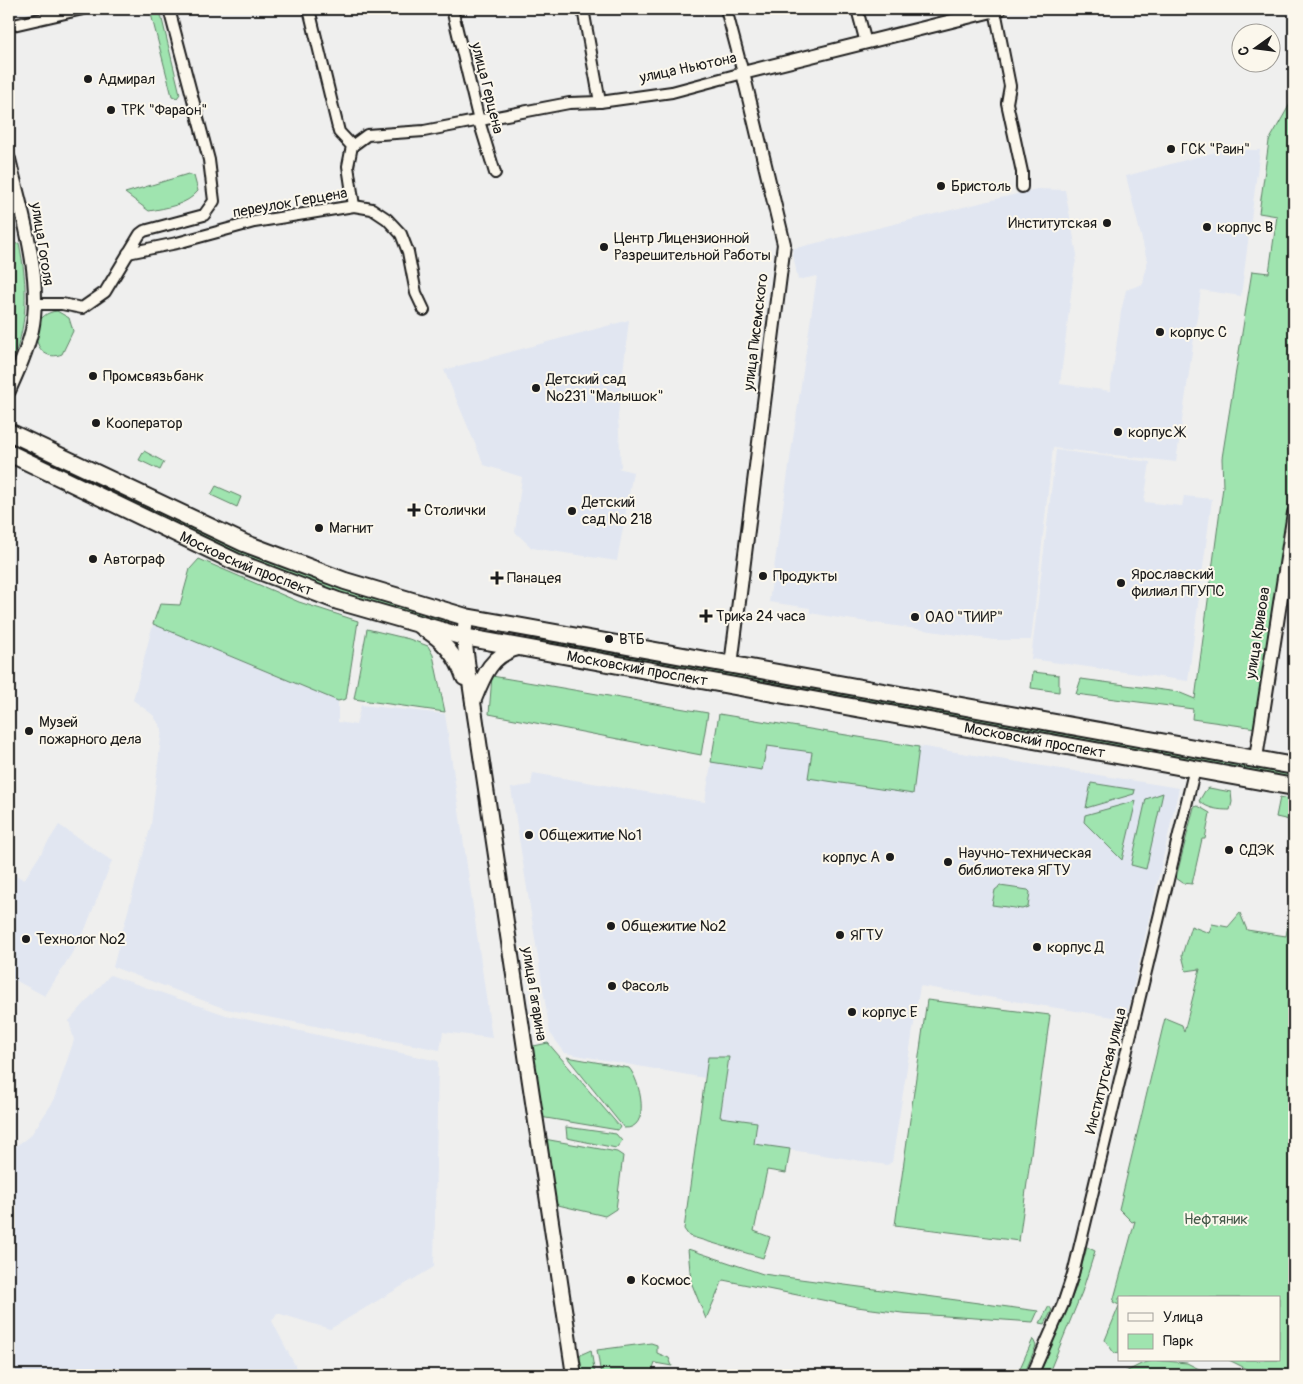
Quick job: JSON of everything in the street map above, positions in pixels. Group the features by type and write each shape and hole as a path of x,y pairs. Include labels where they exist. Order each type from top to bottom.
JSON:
{"main road":[{"name":"Московский проспект","path":"9,432 244,543 345,582 466,617 1294,766"},
{"name":"Московский проспект","path":"9,453 227,558 338,601 417,625 518,648 1294,787"},
{"name":"улица Гагарина","path":"466,617 464,637 473,703 574,1375"},
{"path":"417,625 446,646 456,657 473,703"},
{"path":"473,703 485,672 491,664 498,656 518,648"}],"street":[{"path":"9,26 83,9"},
{"path":"34,304 62,304 82,308 105,292 128,253 144,231 204,216 214,201 209,160 169,9"},
{"path":"309,9 339,132 352,146 348,166 354,206"},
{"name":"улица Герцена","path":"452,9 479,121 494,173"},
{"path":"583,9 600,102"},
{"name":"улица Писемского","path":"726,9 784,244 731,665"},
{"path":"857,9 866,42"},
{"path":"998,10 1010,86 1007,103 1022,172 1022,187"},
{"name":"улица Ньютона","path":"352,146 367,135 424,132 568,103 600,102 672,92 979,11 998,10"},
{"name":"улица Гоголя","path":"9,159 30,252 34,304 32,328 26,350 9,391"},
{"name":"переулок Герцена","path":"128,253 177,244 254,222 354,206 372,209 387,219 401,234 408,252 416,293 424,310"},
{"name":"улица Кривова","path":"1256,758 1294,512"},
{"name":"Институтская улица","path":"1032,1375 1063,1304 1073,1274 1195,768"}],"shaded area":[{"path":"1223,150 1260,150 1241,296 1201,290 1176,462 1053,448 1031,640 994,640 833,617 810,613 810,608 769,602 817,276 798,280 792,249 1037,189 1065,190 1077,255 1060,384 1110,391 1126,290 1143,284 1147,260 1126,176"},
{"name":"Детский сад №231 \"Малышок\"","path":"629,320 618,416 621,467 618,468 633,472 617,561 532,548 515,532 522,477 484,465 444,370"},
{"name":"Ярославский филиал ПГУПС","path":"1056,450 1150,462 1144,502 1182,506 1184,496 1212,499 1188,681 1031,659"},
{"path":"153,624 338,701 338,722 356,725 361,705 445,714 492,1038 443,1032 440,1050 226,1009 113,967 151,825 162,729 153,715 133,700"},
{"name":"ЯГТУ","path":"719,714 1179,788 1126,1019 920,986 892,1162 887,1165 753,1144 720,1117 729,1058 708,1057 705,1078 565,1053 550,1033 511,788 531,785 533,773 705,802"},
{"path":"59,825 112,861 82,937 45,996 11,978 9,980 9,871 24,880"},
{"path":"110,975 226,1015 438,1061 434,1267 330,1329 277,1313 272,1321 300,1375 9,1375 9,1151 31,1135 53,1102 74,1040 69,1021"}],"green space":[{"path":"154,9 160,11 180,94 177,98 172,96 151,14"},
{"path":"1294,97 1294,471 1256,728 1192,719 1193,709 1076,694 1081,679 1178,692 1195,699 1223,487 1222,458 1252,271 1269,273 1277,216 1259,213 1269,141"},
{"path":"188,174 194,176 198,191 188,200 176,205 149,211 125,193"},
{"path":"19,243 24,275 25,306 20,338 9,367 9,246"},
{"path":"57,311 69,318 73,331 62,354 52,356 44,353 39,346 36,338 36,329 40,321 47,314"},
{"path":"13,443 241,551 342,589 447,620 448,623 366,602 239,555 12,447"},
{"path":"144,451 164,462 160,470 139,460"},
{"path":"216,486 241,497 237,507 211,495"},
{"path":"199,559 299,602 358,621 346,699 338,701 153,624 160,604 180,605 190,569"},
{"path":"367,629 409,639 428,646 433,655 445,712 354,699"},
{"path":"529,638 1294,774 1294,779 529,642"},
{"path":"1033,672 1059,675 1059,692 1031,688"},
{"path":"492,676 708,713 701,755 489,714"},
{"path":"719,714 919,747 913,794 808,778 812,752 767,746 762,770 711,762"},
{"path":"1091,783 1135,790 1134,794 1086,808"},
{"path":"1209,788 1231,792 1232,802 1230,810 1214,809 1199,801"},
{"path":"1163,793 1146,869 1131,865 1146,799"},
{"path":"1280,797 1294,800 1294,821 1276,817"},
{"path":"1136,801 1122,860 1084,822 1085,815"},
{"path":"1198,806 1210,813 1205,839 1202,839 1192,884 1183,883 1176,878 1194,807"},
{"path":"1000,886 1028,890 1030,892 1028,907 1022,909 992,905 995,890"},
{"name":"Нефтяник","path":"1294,908 1294,1375 1275,1375 1270,1373 1259,1375 1233,1362 1280,1362 1280,1296 1118,1296 1118,1304 1113,1302 1135,1221 1132,1222 1119,1209 1165,1018 1182,1025 1184,1032 1200,969 1186,971 1182,955 1191,926 1209,933 1212,924 1228,927 1240,913 1247,930 1286,936 1291,910"},
{"path":"927,1000 1050,1015 1019,1241 895,1225"},
{"path":"548,1043 620,1127 618,1130 540,1117 529,1047"},
{"path":"567,1057 629,1068 640,1093 641,1113 638,1121 633,1126 624,1128"},
{"path":"708,1057 729,1057 720,1117 757,1122 754,1144 790,1149 786,1173 767,1170 754,1231 770,1237 763,1258 689,1236 684,1229"},
{"path":"566,1127 616,1134 622,1141 616,1148 567,1138"},
{"path":"544,1139 617,1152 623,1156 616,1209 605,1216 558,1205 551,1198"},
{"path":"1087,1247 1095,1251 1082,1292 1048,1375 1039,1375 1075,1290"},
{"path":"688,1249 763,1274 1038,1311 1033,1322 902,1313 857,1307 723,1280 706,1319 691,1282"},
{"path":"1049,1306 1052,1310 1045,1324 1040,1323"},
{"path":"1118,1308 1118,1354 1114,1353 1105,1340"},
{"path":"1033,1339 1036,1346 1024,1375 1017,1375"},
{"path":"651,1343 657,1345 657,1353 669,1358 672,1366 655,1363 651,1375 601,1375 597,1350"},
{"path":"591,1350 595,1375 581,1375 578,1359 582,1354"},
{"path":"1148,1362 1187,1363 1211,1375 1120,1375"}],"place":[{"name":"Адмирал","path":"88,79"},
{"name":"ТРК \"Фараон\"","path":"111,110"},
{"name":"ГСК \"Раин\"","path":"1171,149"},
{"name":"Бристоль","path":"941,186"},
{"name":"Институтская","path":"1107,223"},
{"name":"корпус В","path":"1207,227"},
{"name":"Центр Лицензионной Разрешительной Работы","path":"604,247"},
{"name":"корпус С","path":"1160,332"},
{"name":"Промсвязьбанк","path":"93,376"},
{"name":"Детский сад №231 \"Малышок\"","path":"536,388"},
{"name":"Кооператор","path":"96,423"},
{"name":"корпус Ж","path":"1118,432"},
{"name":"Столички","path":"414,510"},
{"name":"Детский сад № 218","path":"572,511"},
{"name":"Магнит","path":"319,528"},
{"name":"Автограф","path":"93,559"},
{"name":"Продукты","path":"763,576"},
{"name":"Панацея","path":"497,578"},
{"name":"Ярославский филиал ПГУПС","path":"1121,583"},
{"name":"Трика 24 часа","path":"706,616"},
{"name":"ОАО \"ТИИР\"","path":"915,617"},
{"name":"ВТБ","path":"609,639"},
{"name":"Музей пожарного дела","path":"29,731"},
{"name":"Общежитие №1","path":"529,835"},
{"name":"СДЭК","path":"1229,850"},
{"name":"корпус А","path":"890,857"},
{"name":"Научно-техническая библиотека ЯГТУ","path":"948,862"},
{"name":"Общежитие №2","path":"611,926"},
{"name":"ЯГТУ","path":"840,935"},
{"name":"Технолог №2","path":"26,939"},
{"name":"корпус Д","path":"1037,947"},
{"name":"Фасоль","path":"612,986"},
{"name":"корпус Е","path":"852,1012"},
{"name":"Космос","path":"631,1280"}]}
